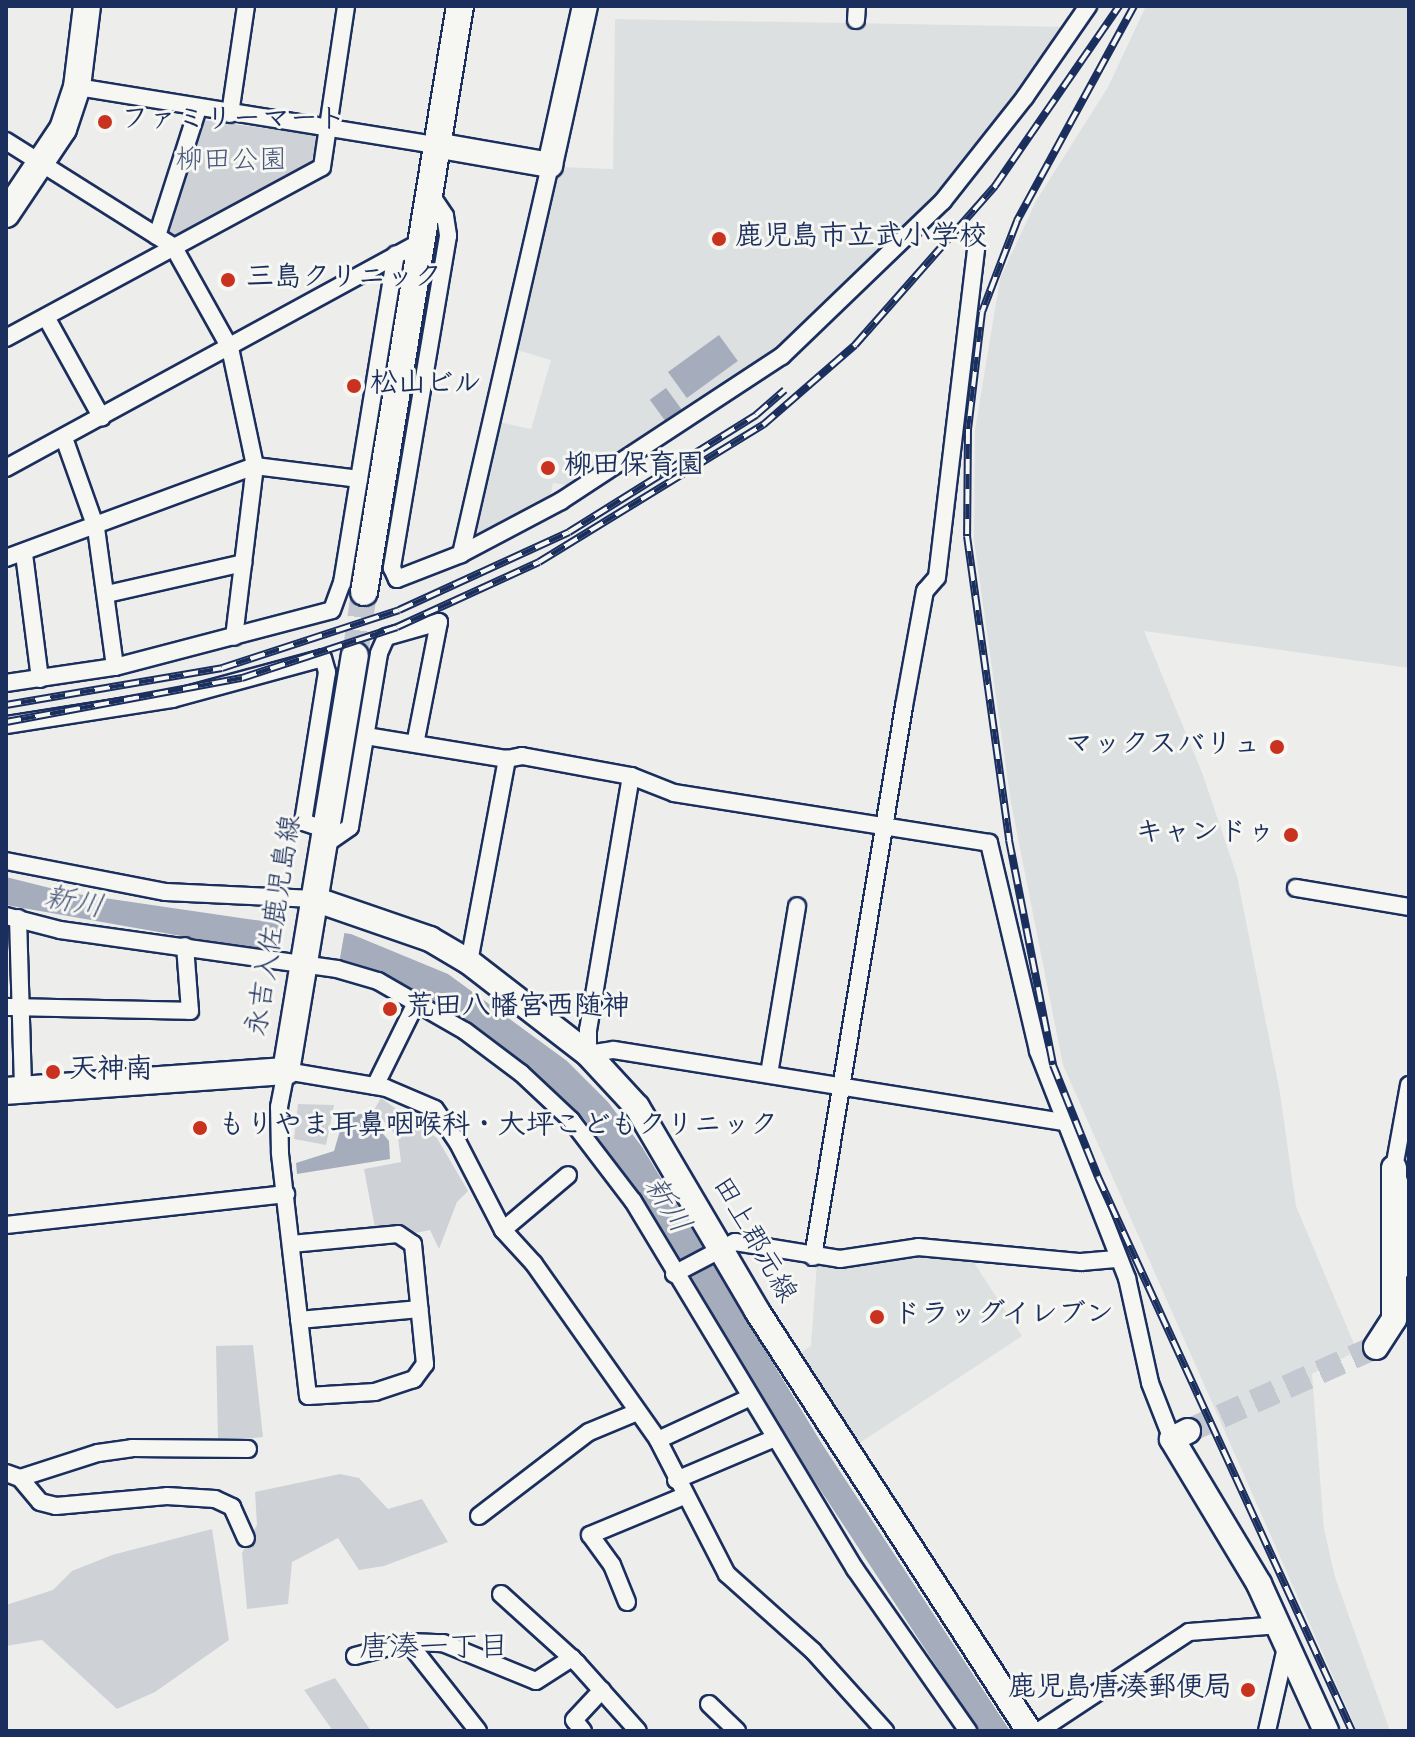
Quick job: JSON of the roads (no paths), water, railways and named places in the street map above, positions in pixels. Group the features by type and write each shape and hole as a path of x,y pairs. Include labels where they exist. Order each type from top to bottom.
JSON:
{"main road":[{"path":"6,214 44,164 77,87 87,6"},
{"path":"364,592 460,6"},
{"name":"永吉入佐鹿児島線","path":"14,1090 286,1071 355,656"}],"street":[{"path":"230,114 246,6"},
{"path":"6,338 322,167 346,6"},
{"path":"461,554 585,6"},
{"path":"429,192 445,216 448,236 392,568 397,579 412,576 461,554 573,494 782,356 943,201 1088,6"},
{"path":"77,87 550,165"},
{"path":"157,236 198,108"},
{"path":"6,141 173,246 230,348 255,466 234,637"},
{"path":"6,468 421,242"},
{"path":"813,1257 925,591 937,577 976,249"},
{"path":"6,683 115,667 332,610 359,479 396,254"},
{"path":"46,317 102,418"},
{"path":"64,438 96,528 115,667"},
{"path":"6,558 96,528 255,466 359,479"},
{"path":"24,554 40,679"},
{"path":"107,594 244,563"},
{"path":"6,725 172,699 323,658 327,672 303,822 324,838 350,827 386,637 439,622 415,744"},
{"path":"366,736 507,759 522,756 631,776 674,793 883,829 989,843 1038,1051 1119,1259 1157,1406 1180,1435 1284,1633 1326,1731"},
{"path":"469,962 507,759"},
{"path":"631,776 588,1054 614,1050 1065,1122"},
{"path":"6,861 166,892 314,899"},
{"path":"1296,888 1409,907"},
{"name":"田上郡元線","path":"314,899 430,939 469,962 588,1054 637,1107 719,1248 1029,1731"},
{"path":"769,1074 797,906"},
{"path":"14,1090 12,917 60,930 185,946 378,981 417,1001 521,1073 571,1120 633,1201 674,1274 855,1569 878,1595 968,1731"},
{"path":"12,1007 190,1011 185,946"},
{"path":"375,1086 417,1001"},
{"path":"291,1244 398,1234 413,1244 425,1364 414,1379 351,1395 308,1396 291,1244 279,1107 286,1071 375,1086 435,1109 458,1143 503,1230 534,1264 658,1440 684,1496 727,1574 804,1643 885,1731"},
{"path":"1376,1347 1394,1319 1409,1085"},
{"path":"1402,1169 1409,1269"},
{"path":"503,1230 568,1175"},
{"path":"6,1225 286,1194"},
{"path":"674,1274 735,1242 840,1259 918,1247 1059,1260 1119,1259"},
{"path":"299,1320 419,1309"},
{"path":"658,1440 749,1398"},
{"path":"479,1516 589,1432 637,1412"},
{"path":"676,1480 775,1438"},
{"path":"13,1476 120,1450 248,1449"},
{"path":"13,1476 40,1502 56,1506 167,1496 215,1499 232,1507 246,1538"},
{"path":"627,1602 612,1565 590,1535 684,1496"},
{"path":"501,1594 572,1658 638,1731"},
{"path":"1039,1731 1189,1632 1284,1633"},
{"path":"1267,1731 1284,1633"},
{"path":"355,1656 408,1642 443,1643 536,1681 572,1658"},
{"path":"408,1642 478,1731"},
{"path":"583,1731 574,1720 602,1690"},
{"path":"709,1704 737,1731"}],"water":[{"path":"719,335 738,361 687,398 668,372"},
{"path":"666,388 684,413 668,425 650,400"},
{"name":"新川","path":"6,877 70,893 351,934 448,974 567,1061 608,1102 642,1147 822,1444 1010,1731 979,1731 729,1351 638,1196 585,1120 548,1088 466,1023 379,971 6,905"},
{"path":"366,1113 389,1141 390,1159 297,1174 296,1163 334,1151 344,1117"}],"tunnel":[{"path":"355,656 364,592"},
{"path":"1188,1431 1376,1347"}],"railway":[{"path":"6,722 242,678 397,627 539,562 763,425 855,345 995,186 1119,6"},
{"path":"1134,6 1017,221 982,312 968,429 967,536 1009,840 1053,1065 1098,1177 1352,1731"},
{"path":"6,705 222,668 399,610 569,532 756,415 785,390"}],"place":[{"name":"ファミリーマート","path":"105,122"},
{"name":"鹿児島市立武小学校","path":"719,239"},
{"name":"三島クリニック","path":"228,280"},
{"name":"松山ビル","path":"354,386"},
{"name":"柳田保育園","path":"548,468"},
{"name":"マックスバリュ","path":"1277,747"},
{"name":"キャンドゥ","path":"1291,835"},
{"name":"荒田八幡宮西随神","path":"390,1009"},
{"name":"天神南","path":"53,1072"},
{"name":"もりやま耳鼻咽喉科・大坪こどもクリニック","path":"200,1128"},
{"name":"ドラッグイレブン","path":"877,1317"},
{"name":"鹿児島唐湊郵便局","path":"1248,1690"}],"district":[{"name":"唐湊一丁目","path":"434,1651"}],"park label":[{"name":"柳田公園","path":"231,163"}]}
